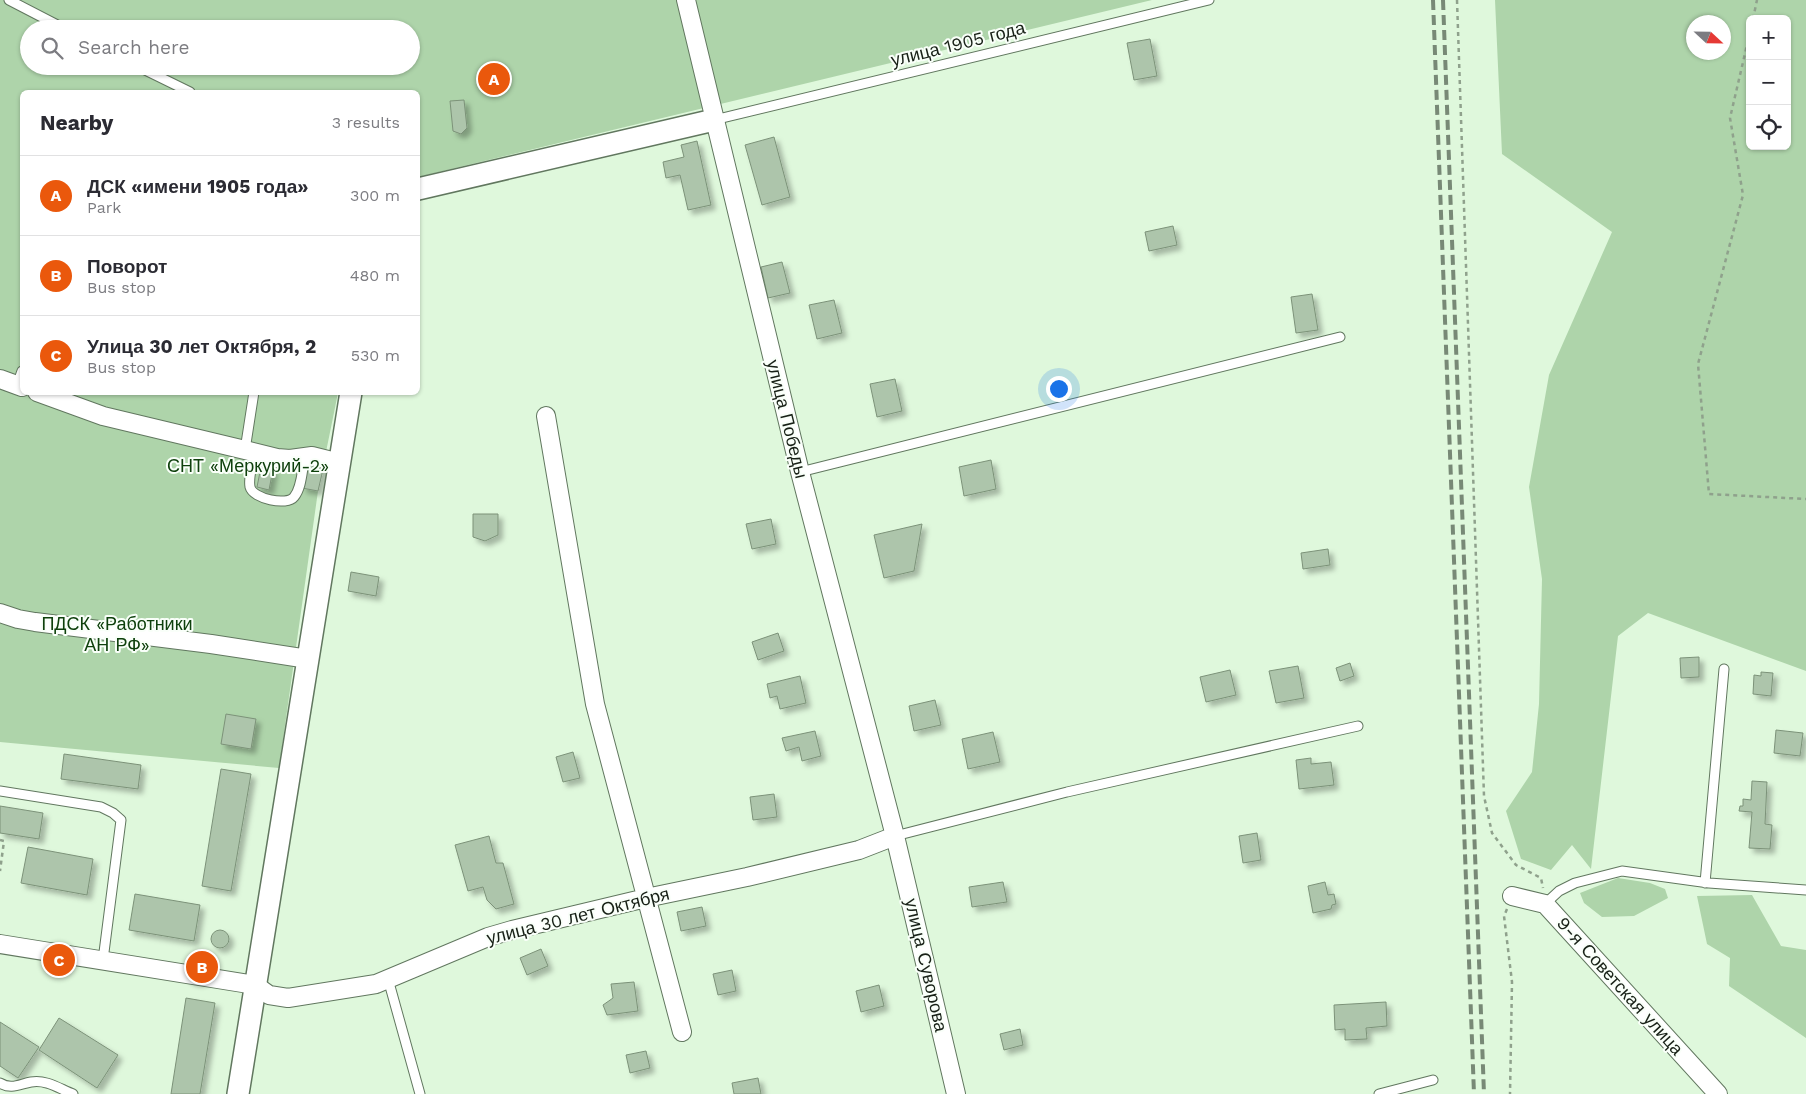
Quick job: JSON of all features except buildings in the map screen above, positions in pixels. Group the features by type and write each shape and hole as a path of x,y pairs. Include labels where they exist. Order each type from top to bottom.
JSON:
{"street":[{"name":"улица Победы","path":"686,0 800,472 895,836"},
{"path":"420,189 714,120"},
{"path":"0,379 20,381"},
{"path":"45,395 103,416 250,452 290,459 312,456 332,461"},
{"path":"238,1094 308,660 332,461 350,395"},
{"path":"546,416 596,704 682,1032"},
{"path":"0,613 34,622 210,644 308,660"},
{"name":"улица 30 лет Октября","path":"0,944 255,985 269,995 288,998 376,984 488,937 646,898 859,850 895,836"},
{"name":"улица Суворова","path":"895,836 956,1094"},
{"name":"9-я Советская улица","path":"1512,896 1545,904 1718,1094"}],"lane":[{"path":"10,0 48,20"},
{"name":"улица 1905 года","path":"714,120 1209,0"},
{"path":"155,75 186,90"},
{"path":"800,472 1340,337"},
{"path":"254,395 250,452 250,487 253,492 260,497 286,502 293,499 298,490 305,457"},
{"path":"1705,882 1724,669"},
{"path":"895,836 1076,790 1358,726"},
{"path":"0,791 101,807 114,813 121,820 103,960"},
{"path":"1545,904 1559,891 1575,883 1622,870 1705,882 1806,890"},
{"path":"388,979 420,1094"},
{"path":"1379,1094 1433,1080"},
{"path":"0,1083 5,1086 20,1086 31,1082 47,1082 73,1094"}],"path":[{"path":"1458,0 1484,796 1492,833 1516,865 1541,878 1545,904"},
{"path":"1754,15 1757,0"},
{"path":"1746,49 1730,118 1743,195 1698,364 1709,494 1806,499"},
{"path":"0,840 4,841 0,871"},
{"path":"1510,1094 1512,982 1504,916 1512,896"}],"green space":[{"path":"0,0 1152,0 420,177 420,90 20,90 20,395 338,395 318,491 279,768 0,742"},
{"path":"1495,0 1806,0 1806,671 1648,613 1618,636 1591,869 1572,845 1551,870 1521,859 1506,811 1532,772 1539,704 1542,579 1529,487 1549,375 1612,232 1502,154"},
{"path":"1618,878 1650,883 1665,889 1668,898 1634,916 1602,917 1584,903 1580,893"},
{"path":"1752,895 1781,946 1806,950 1806,1038 1729,986 1730,958 1707,944 1697,896"}],"railway":[{"path":"1433,0 1474,1094"},
{"path":"1443,0 1484,1094"}],"place":[{"name":"ДСК «имени 1905 года»","path":"494,79"},
{"name":"Улица 30 лет Октября, 2","path":"59,960"},
{"name":"Поворот","path":"202,967"}],"park label":[{"name":"СНТ «Меркурий-2»","path":"248,466"},
{"name":"ПДСК «Работники АН РФ»","path":"117,634"}]}
